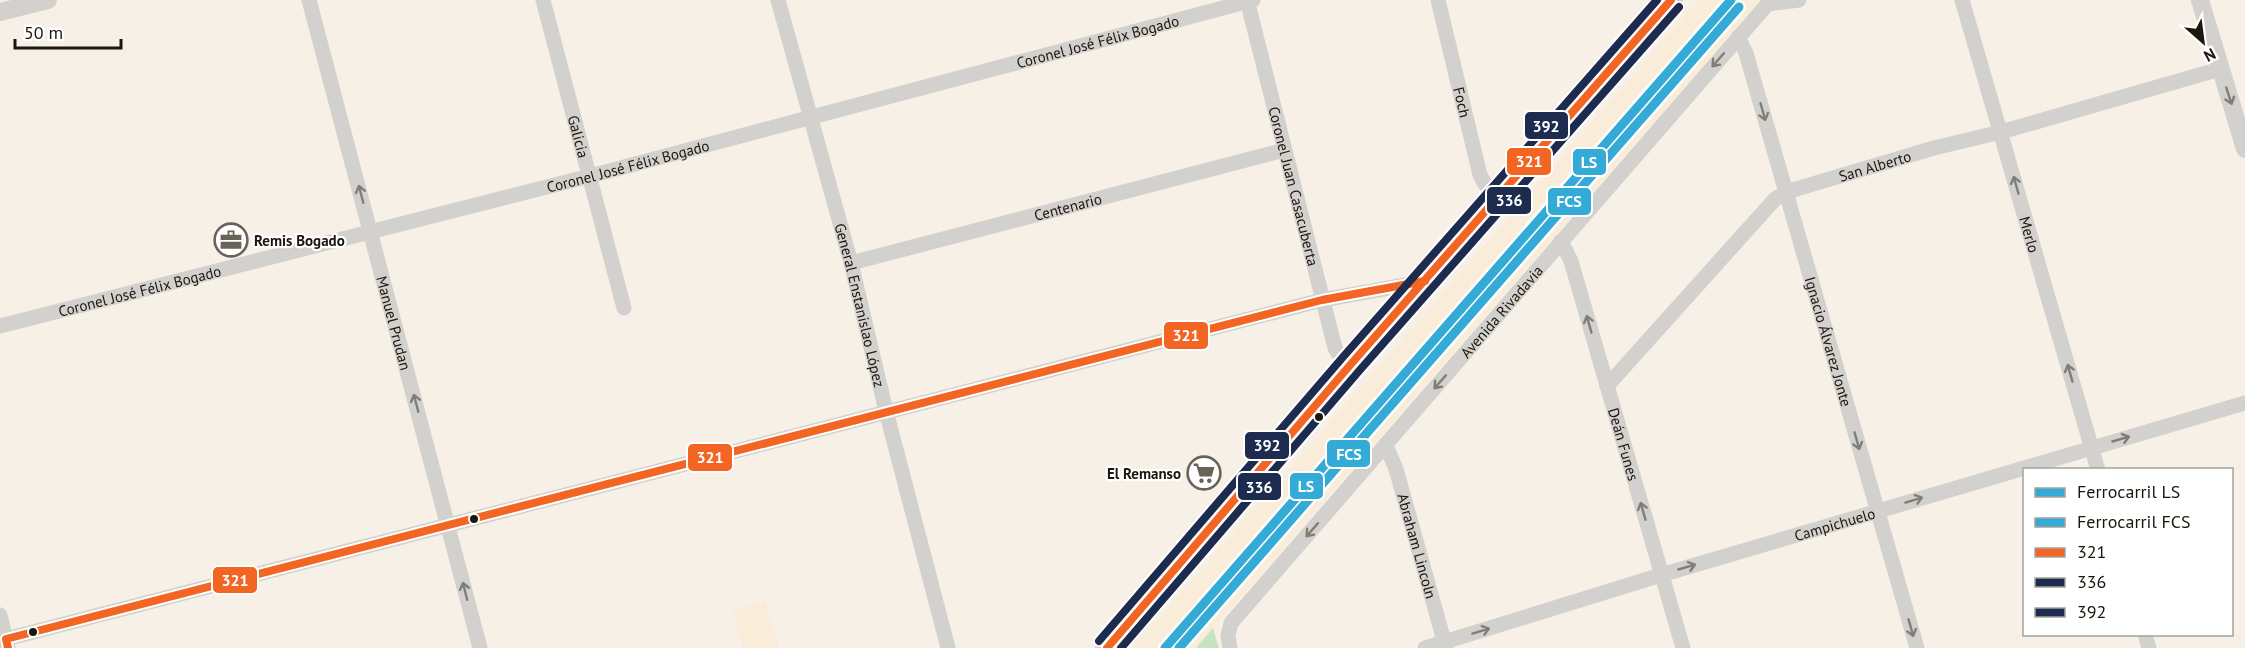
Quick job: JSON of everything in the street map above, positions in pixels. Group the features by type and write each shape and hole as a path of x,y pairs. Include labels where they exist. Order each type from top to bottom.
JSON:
{"main road":[{"path":"1107,648 1351,364 1671,0"}],"street":[{"path":"0,12 48,0"},
{"name":"Manuel Prudan","path":"309,0 480,648"},
{"name":"Galicia","path":"543,0 624,308"},
{"name":"General Enstanislao López","path":"778,0 851,263 886,411 948,648"},
{"name":"Coronel José Félix Bogado","path":"0,326 590,176 1249,0"},
{"name":"Coronel Juan Casacuberta","path":"1249,0 1284,150 1335,348 1340,356 1351,364"},
{"name":"Foch","path":"1438,0 1480,175 1485,184 1499,197"},
{"path":"1769,2 1798,0"},
{"name":"Merlo","path":"1962,0 2097,468"},
{"path":"2200,0 2220,69 2242,124 2245,149"},
{"name":"Avenida Rivadavia","path":"1230,648 1228,636 1231,623 1769,2"},
{"name":"Ignacio Álvarez Jonte","path":"1738,37 1746,53 1917,648"},
{"name":"San Alberto","path":"1607,386 1774,199 1786,192 1934,148 2001,132 2220,69"},
{"name":"Centenario","path":"851,263 1284,150"},
{"name":"Deán Funes","path":"1561,241 1571,261 1683,648"},
{"path":"0,615 7,644 448,525 886,411 1322,300 1425,281"},
{"name":"Campichuelo","path":"2025,468 2245,403"},
{"name":"Abraham Lincoln","path":"1386,446 1396,469 1446,645"},
{"name":"Campichuelo","path":"1425,648 1446,645 1661,575 2023,469"}],"shaded area":[{"path":"1699,0 1761,0 1196,648 1133,648"},
{"path":"765,601 779,648 743,648 732,610"}],"green space":[{"path":"1213,628 1219,648 1196,648"}],"rail line":[{"name":"LS","path":"1165,648 1731,0"},
{"name":"FCS","path":"1179,648 1739,7"}],"transit line":[{"name":"392","path":"1099,641 1343,357 1657,0"},
{"name":"321","path":"1107,648 1351,364 1671,0"},
{"name":"336","path":"1121,648 1359,371 1679,7"},
{"name":"321","path":"8,648 6,639 1322,300 1425,281"}],"place":[{"name":"Remis Bogado","path":"231,240"},
{"name":"El Remanso","path":"1204,473"}]}
